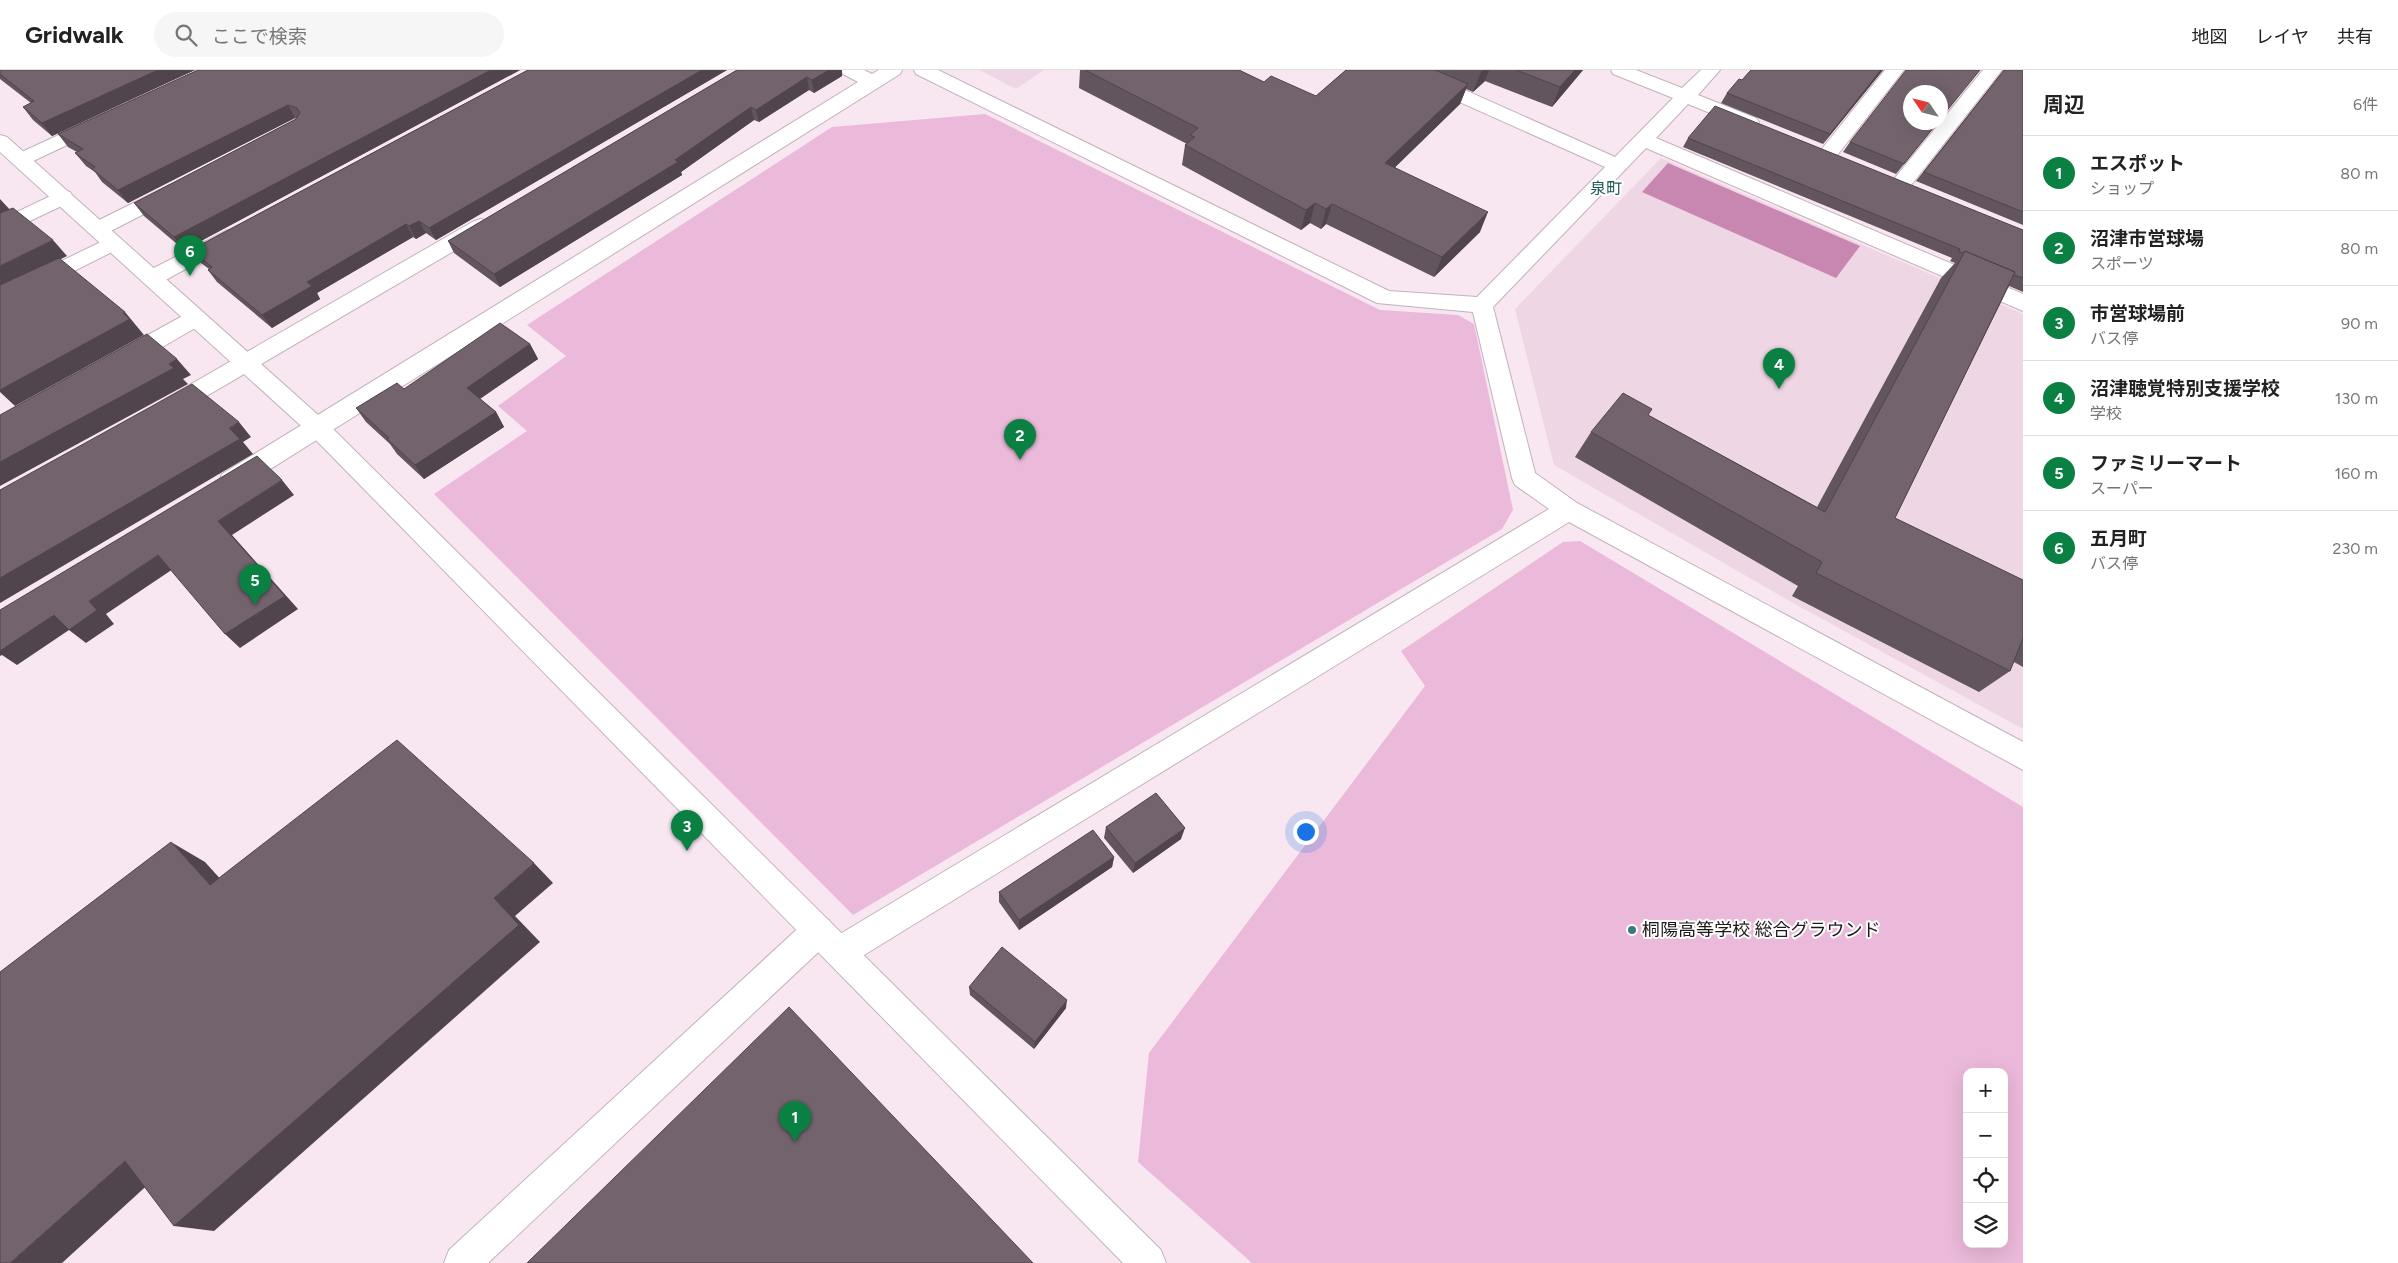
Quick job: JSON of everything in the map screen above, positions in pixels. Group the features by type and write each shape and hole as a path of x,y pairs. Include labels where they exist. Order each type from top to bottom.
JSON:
{"street":[{"path":"850,70 872,82"},
{"path":"209,494 893,70"},
{"path":"923,70 1385,298 1482,305 1711,70"},
{"path":"1404,70 1619,166"},
{"path":"1620,70 1766,129"},
{"path":"1828,154 1895,70"},
{"path":"1901,184 1993,70"},
{"path":"22,159 109,118"},
{"path":"1644,140 2023,303"},
{"path":"0,141 318,428 1148,1263"},
{"path":"0,300 106,236 184,184"},
{"path":"0,228 63,197"},
{"path":"153,416 247,364 496,217"},
{"path":"152,278 248,226"},
{"path":"1482,305 1524,478 1568,510 2023,757"},
{"path":"102,370 196,318"},
{"path":"462,1263 829,941 1568,510"}],"shaded area":[{"path":"979,70 1044,70 1016,89"},
{"path":"985,114 1380,310 1458,315 1474,324 1513,510 1502,529 853,915 434,494 527,431 498,406 566,356 527,325 832,127"},
{"path":"1661,158 2023,314 2023,729 1793,603 1554,465 1515,309"},
{"path":"1668,163 1860,246 1836,278 1642,192"},
{"name":"桐陽高等学校 総合グラウンド","path":"1580,541 2023,807 2023,1263 1252,1263 1138,1162 1149,1053 1425,686 1401,651 1563,542"}],"building":[{"path":"0,70 158,70 42,123 23,107 34,101 0,74"},
{"path":"198,70 491,70 174,237 134,203 296,119 300,113 297,108 288,105 118,190 92,169 95,167 75,153 83,149 58,134"},
{"path":"528,70 702,70 429,228 419,221 409,226 406,224 307,282 312,286 262,315 208,270 212,267 191,250"},
{"path":"737,70 829,70 812,80 807,77 756,110 751,107 675,160 678,162 494,274 448,241"},
{"path":"1085,70 1239,70 1264,82 1271,76 1316,96 1346,70 1435,70 1468,84 1385,163 1488,212 1442,257 1332,204 1326,209 1315,203 1306,210 1185,145 1195,137 1190,135 1198,128"},
{"path":"1516,70 1575,70 1560,87"},
{"path":"1751,70 1881,70 1830,134 1727,93 1739,79 1742,80"},
{"path":"1906,70 1980,70 1948,109 1948,85 1903,85 1903,130 1932,130 1904,164 1850,142"},
{"path":"2004,70 2023,70 2023,212 1924,172"},
{"path":"1715,106 2023,230 2023,278 2014,275 2015,272 1965,251 1963,253 1959,252 1960,249 1688,138"},
{"path":"13,208 53,240 0,266 0,213"},
{"path":"1965,251 2015,272 1895,518 2023,580 2023,638 2010,671 1816,573 1822,562 1591,432 1623,393 1652,409 1648,415 1825,512"},
{"path":"59,258 125,312 123,313 130,319 0,390 0,285"},
{"path":"500,323 530,344 467,388 496,412 415,465 356,408 397,383 404,389"},
{"path":"147,334 177,359 169,364 174,368 0,462 0,415"},
{"path":"192,384 239,422 229,428 240,439 0,578 0,490"},
{"path":"257,456 282,480 218,521 285,596 225,634 158,555 89,601 97,610 69,630 54,615 0,651 0,610"},
{"path":"397,740 534,863 494,898 519,925 174,1226 125,1161 10,1263 0,1263 0,972 171,842 210,885"},
{"path":"1156,793 1185,828 1135,863 1106,827"},
{"path":"1093,830 1114,857 1019,920 999,892"},
{"path":"1002,947 1067,1000 1035,1042 969,987"},
{"path":"789,1007 1033,1263 527,1263"}],"place":[{"name":"五月町","path":"190,276"},
{"name":"沼津聴覚特別支援学校","path":"1779,389"},
{"name":"沼津市営球場","path":"1020,460"},
{"name":"ファミリーマート","path":"255,605"},
{"name":"市営球場前","path":"687,851"},
{"name":"桐陽高等学校 総合グラウンド","path":"1632,930"},
{"name":"エスポット","path":"795,1142"}],"district":[{"name":"泉町","path":"1606,188"}]}
